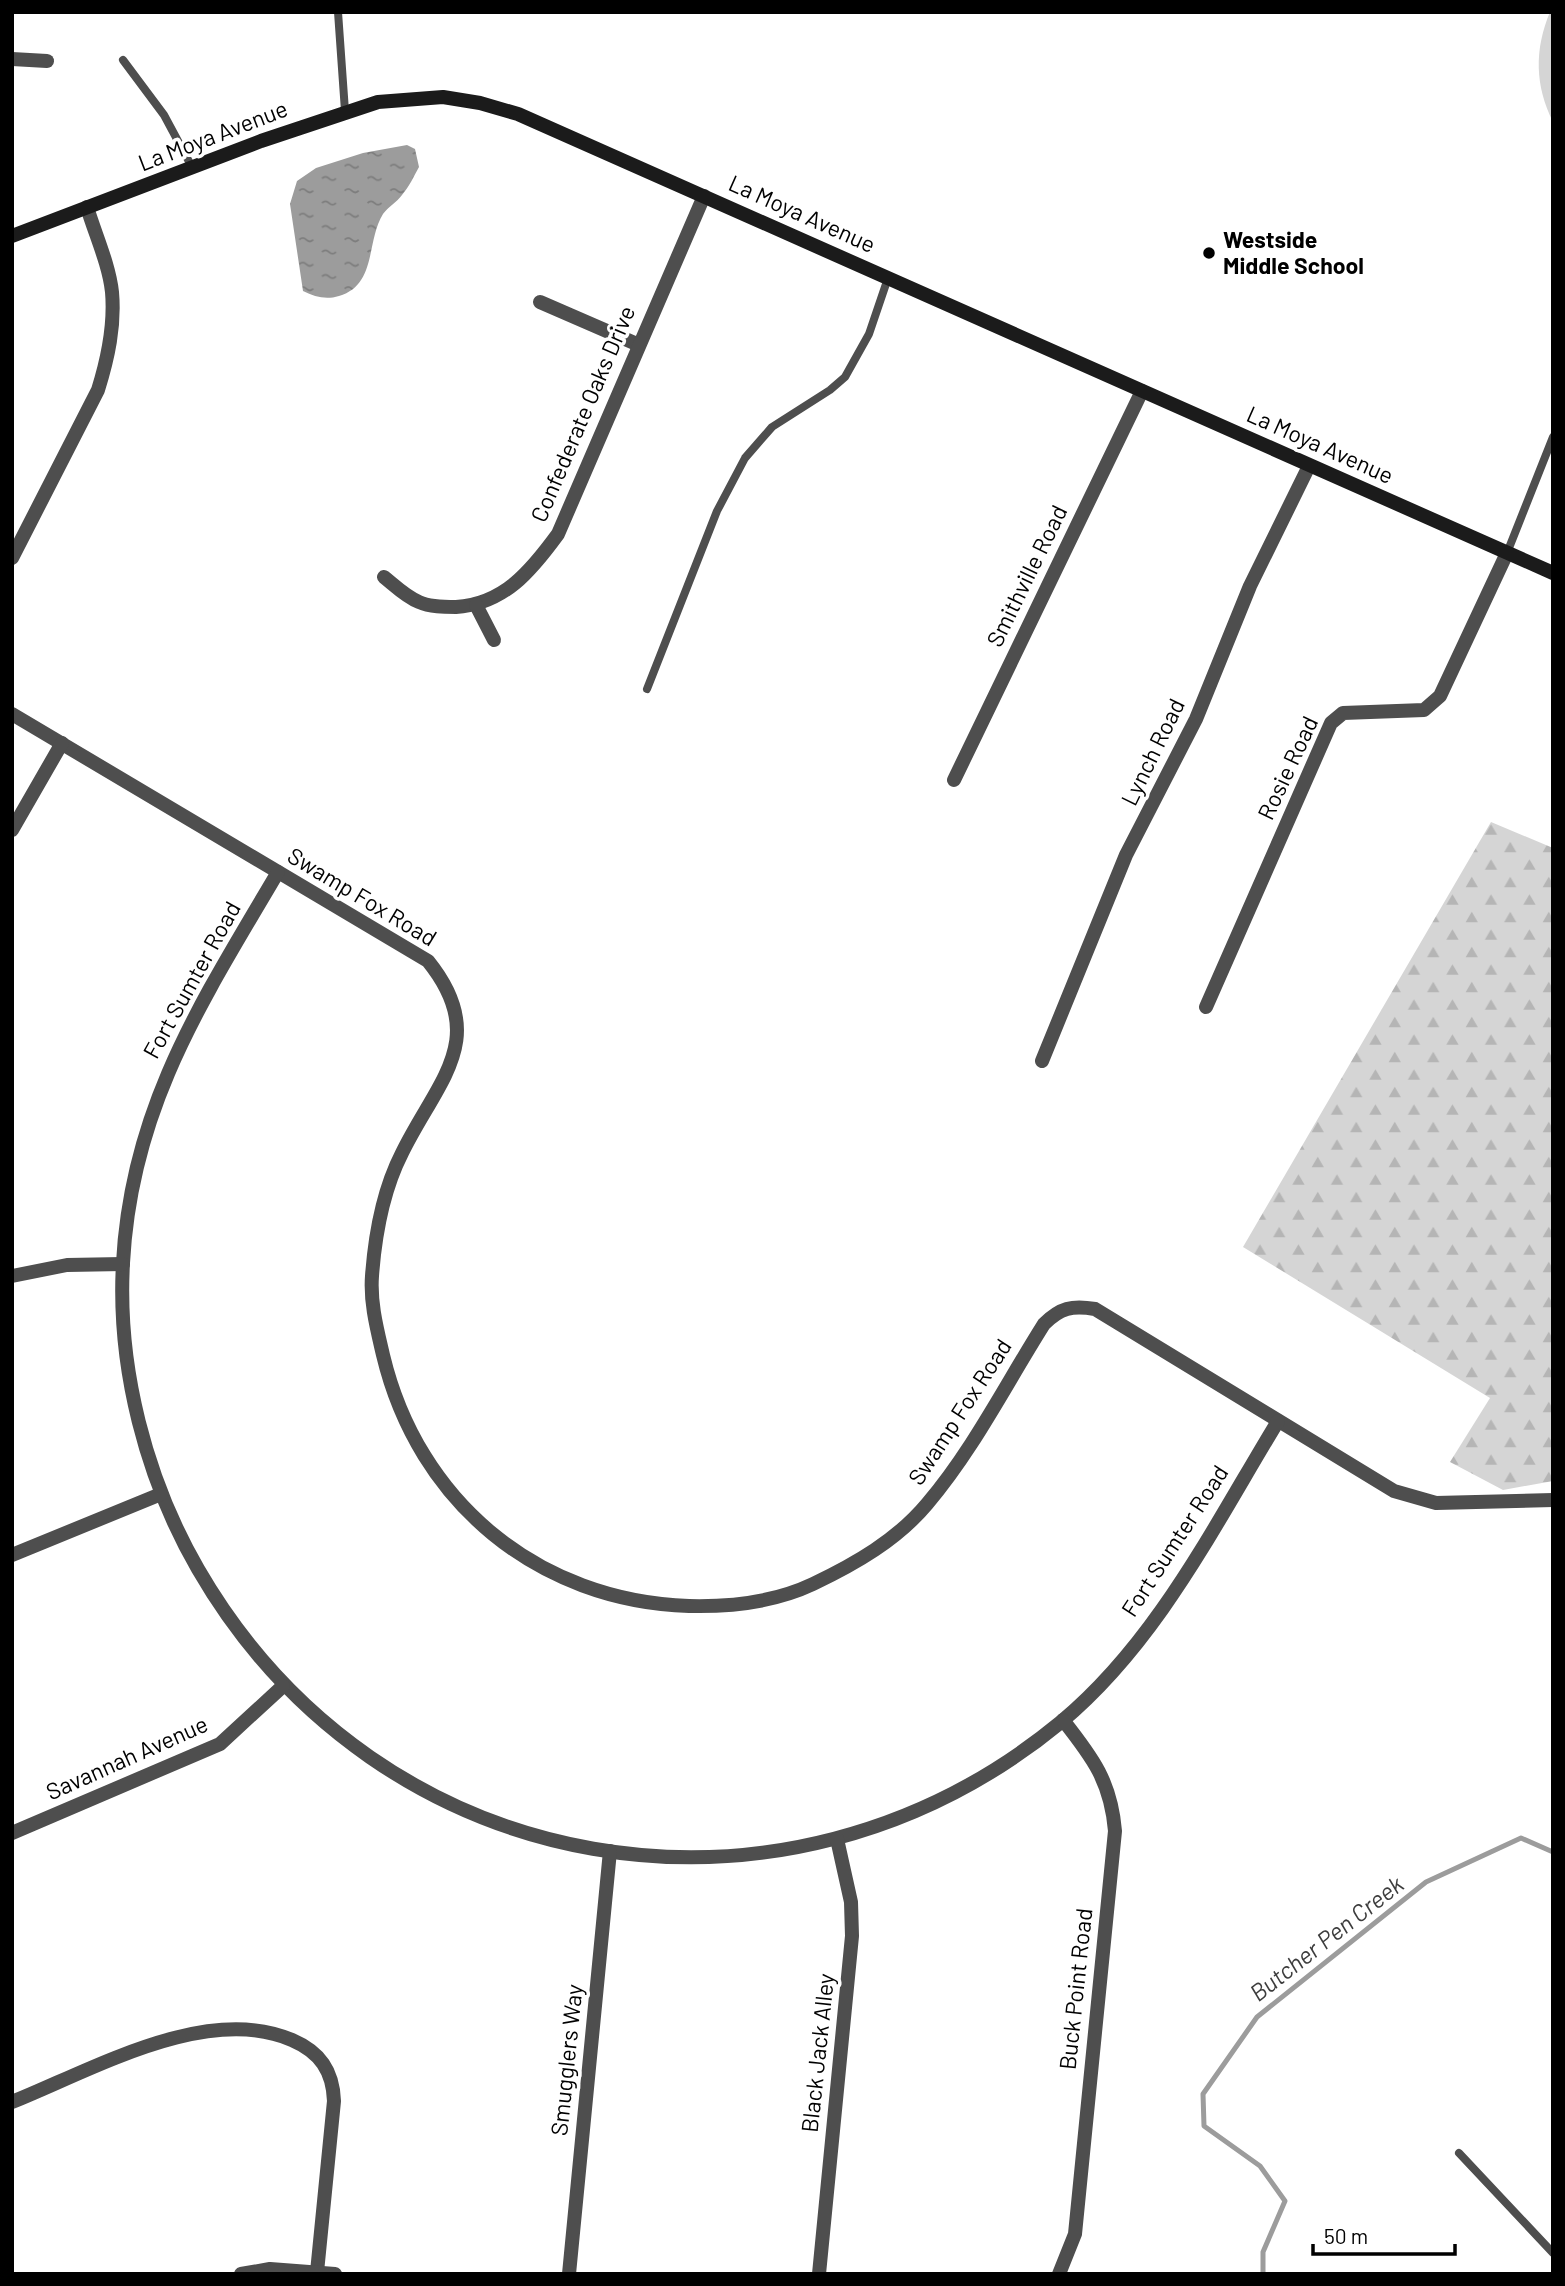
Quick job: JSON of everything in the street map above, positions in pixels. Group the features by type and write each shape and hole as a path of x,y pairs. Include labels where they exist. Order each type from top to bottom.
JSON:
{"street":[{"path":"12,60 47,61"},
{"name":"La Moya Avenue","path":"12,236 345,111 412,97 480,103 518,114 1553,573"},
{"name":"Confederate Oaks Drive","path":"384,577 418,602 441,608 476,605 505,592 533,569 558,534 704,196"},
{"path":"12,558 98,390 107,360 112,327 112,290 87,207"},
{"path":"540,302 639,345"},
{"name":"Smithville Road","path":"954,780 1142,391"},
{"name":"Lynch Road","path":"1042,1061 1122,866 1191,732 1250,586 1309,466"},
{"name":"Rosie Road","path":"1206,1007 1331,723 1343,713 1424,710 1440,696 1507,552"},
{"path":"476,605 494,640"},
{"name":"Swamp Fox Road","path":"12,714 428,961 445,982 456,1010 459,1033 454,1058 401,1154 387,1193 372,1280 374,1319 391,1391 413,1440 440,1481 505,1546 539,1567 589,1590 626,1600 713,1607 756,1602 806,1587 854,1564 891,1538 926,1506 952,1471 1044,1324 1057,1311 1075,1305 1095,1309 1394,1491 1436,1503 1553,1500"},
{"path":"12,830 62,743"},
{"name":"Fort Sumter Road","path":"278,872 191,1019 153,1105 132,1188 123,1264 125,1335 134,1392 161,1494 180,1539 238,1631 283,1686 370,1759 460,1809 558,1842 610,1852 714,1858 765,1853 837,1839 918,1811 969,1785 1063,1720 1104,1680 1161,1615 1278,1421"},
{"path":"12,1276 67,1265 123,1264"},
{"path":"12,1555 161,1494"},
{"name":"Savannah Avenue","path":"12,1833 220,1744 283,1686"},
{"name":"Buck Point Road","path":"1059,2274 1075,2234 1115,1831 1113,1806 1100,1772 1063,1720"},
{"name":"Black Jack Alley","path":"819,2274 852,1936 851,1902 837,1839"},
{"name":"Smugglers Way","path":"569,2274 610,1852"},
{"path":"12,2102 168,2038 196,2032 238,2028 279,2035 303,2045 322,2060 333,2080 334,2091 317,2272"},
{"path":"241,2274 270,2269 335,2274"}],"lane":[{"path":"338,12 345,111"},
{"path":"123,60 164,115 193,169"},
{"path":"647,688 717,511 745,458 772,427 830,390 845,377 859,358 888,278"},
{"path":"1507,552 1553,437"},
{"path":"1459,2153 1553,2253"}],"green space":[{"path":"1550,12 1553,12 1553,122 1543,95 1539,68 1541,40"},
{"path":"1491,822 1553,848 1553,1481 1503,1490 1450,1462 1490,1398 1243,1247"}],"water":[{"path":"407,145 415,149 419,167 405,192 383,214 360,282 351,290 330,298 303,291 290,204 297,181 316,168 363,153"}],"waterway":[{"name":"Butcher Pen Creek","path":"1263,2274 1263,2252 1285,2201 1260,2166 1204,2126 1203,2094 1257,2017 1426,1882 1521,1838 1553,1852"}],"place":[{"name":"Westside Middle School","path":"1209,253"}]}
